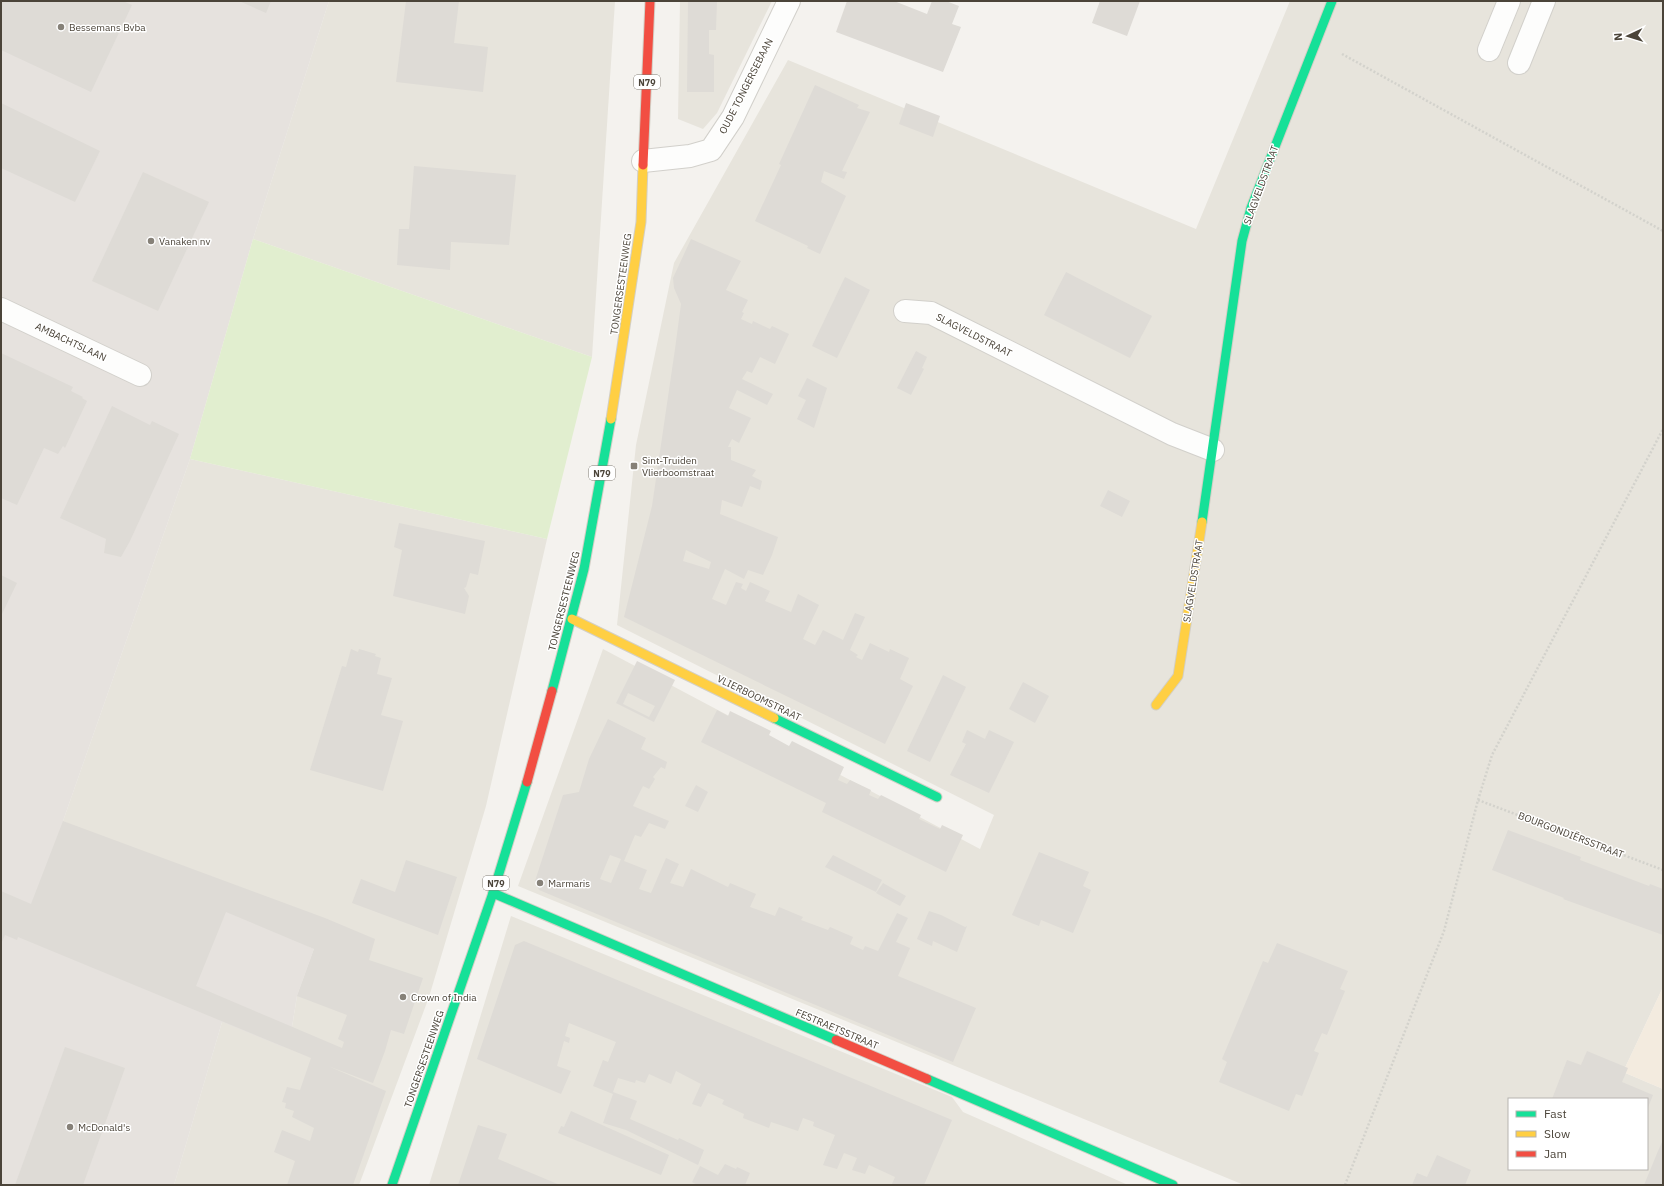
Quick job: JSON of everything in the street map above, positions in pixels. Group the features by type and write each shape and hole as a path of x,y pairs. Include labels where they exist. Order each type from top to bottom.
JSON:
{"street":[{"name":"TONGERSESTEENWEG","path":"392,1185 493,893 537,748 572,619 596,506 632,288 641,222 650,1"},
{"name":"OUDE TONGERSEBAAN","path":"643,161 690,156 711,150 733,117 789,1"},
{"name":"SLAGVELDSTRAAT","path":"1156,705 1178,676 1213,450 1242,241 1251,208 1332,1"},
{"path":"1489,50 1509,1"},
{"path":"1519,63 1544,1"},
{"name":"AMBACHTSLAAN","path":"1,309 140,375"},
{"name":"SLAGVELDSTRAAT","path":"905,311 931,313 1172,434 1213,450"},
{"name":"VLIERBOOMSTRAAT","path":"572,619 937,797"},
{"name":"FESTRAETSSTRAAT","path":"493,893 1173,1185"}],"path":[{"path":"1317,40 1663,230"},
{"path":"1345,1185 1444,931 1478,800 1492,755 1663,429"},
{"name":"BOURGONDIËRSSTRAAT","path":"1478,800 1663,870"}],"shaded area":[{"path":"1,1 329,1 253,239 190,459 63,821 314,949 297,996 292,1027 283,1047 222,1022 174,1185 1,1185"},
{"path":"329,1 615,1 592,357 253,239"},
{"path":"680,1 772,1 717,113 703,129 678,119"},
{"path":"1290,1 1663,1 1663,987 1623,1072 1663,1089 1663,1185 1244,1185 518,886 603,649 980,849 994,815 617,625 636,445 674,263 788,60 1196,229"},
{"path":"190,459 547,539 486,806 429,997 359,1185 174,1185 222,1022 292,1027 297,996 314,949 63,821"},
{"path":"511,916 952,1097 963,1112 1128,1185 429,1185"},
{"path":"1663,987 1663,1089 1623,1072"}],"green space":[{"path":"253,239 592,357 547,539 190,459"}],"building":[{"name":"Bessemans Bvba","path":"1,1 123,1 132,5 91,92 1,50"},
{"path":"239,1 271,1 266,13"},
{"path":"406,1 459,1 454,43 488,47 483,92 396,82"},
{"path":"688,1 717,1 716,30 709,30 709,54 714,55 714,92 687,92"},
{"path":"847,1 894,1 927,14 932,1 946,1 959,6 952,24 961,27 943,72 836,32"},
{"path":"1100,1 1140,1 1127,36 1092,23"},
{"path":"815,85 859,105 857,108 870,112 842,171 847,172 844,179 824,171 821,182 846,196 820,254 807,248 808,246 755,221"},
{"path":"1,103 100,151 75,202 1,168"},
{"path":"906,103 940,116 933,137 899,124"},
{"path":"414,166 516,175 509,245 451,242 450,270 397,265 399,229 409,229"},
{"name":"Vanaken nv","path":"143,172 209,202 158,311 92,281"},
{"path":"691,239 741,261 726,290 748,300 742,312 744,313 741,319 752,324 753,321 770,329 772,326 789,334 775,364 760,357 752,373 747,371 742,379 773,394 767,405 737,390 729,408 751,418 739,443 732,439 728,447 731,447 731,460 756,470 752,476 762,481 760,490 750,486 742,507 722,500 720,514 778,537 763,575 748,570 744,579 725,569 712,599 726,605 736,582 743,584 741,588 746,591 750,582 770,591 765,601 791,612 798,594 819,605 803,639 815,645 823,630 843,640 855,613 865,617 850,650 858,655 856,657 862,660 870,643 889,652 890,649 909,658 900,679 913,686 885,744 624,617 652,506 675,349 681,304 674,288 673,278","holes":["686,550 711,562 709,569 683,561"]},
{"path":"1066,272 1152,316 1130,358 1044,315"},
{"path":"845,277 870,290 837,358 812,346"},
{"path":"916,351 927,357 922,368 924,369 911,395 897,388"},
{"path":"1,353 73,387 71,391 83,397 82,398 87,401 65,448 63,446 58,454 44,448 17,505 1,498"},
{"path":"807,378 827,388 814,428 797,419 806,400 798,396"},
{"path":"112,406 150,425 152,421 179,434 130,541 121,557 104,553 106,539 60,518"},
{"path":"1108,490 1130,501 1122,517 1100,506"},
{"path":"399,523 485,541 478,575 470,573 466,587 464,588 469,596 465,614 393,596 402,550 394,547"},
{"path":"1,575 17,583 1,616"},
{"path":"351,649 358,652 359,649 376,654 375,656 381,658 377,674 392,678 381,715 403,721 383,791 310,770 342,666 346,667"},
{"path":"637,661 675,680 654,722 616,703","holes":["628,693 655,706 649,717 623,704"]},
{"path":"943,675 966,687 930,762 907,751"},
{"path":"1023,682 1049,696 1035,723 1009,709"},
{"path":"717,710 728,716 730,711 771,731 769,735 789,746 792,741 844,767 838,780 847,784 850,780 871,790 869,795 878,799 881,795 921,815 919,819 940,829 942,825 963,835 946,872 822,812 826,803 701,742"},
{"path":"608,719 646,738 641,749 667,762 665,769 661,767 653,777 655,779 649,789 643,786 633,806 669,821 665,829 649,823 641,837 635,835 624,861 647,870 639,889 651,893 666,858 679,864 670,883 683,887 691,869 728,887 730,883 756,894 750,907 775,916 779,907 803,917 801,920 828,930 830,927 853,937 850,944 863,950 865,946 878,951 897,913 908,918 896,942 910,948 898,976 976,1008 953,1062 539,890 535,881 563,795 579,792 589,759","holes":["610,855 621,859 611,883 600,879"]},
{"path":"967,730 985,739 989,730 1014,742 989,793 950,775 966,744 962,742"},
{"path":"696,785 708,792 698,812 685,806"},
{"path":"63,821 325,918 375,939 369,960 423,978 404,1034 391,1030 373,1083 328,1066 386,1091 353,1185 287,1185 295,1161 274,1152 282,1130 310,1141 314,1128 292,1117 294,1111 285,1108 286,1103 282,1102 287,1087 300,1090 311,1058 18,937 17,940 5,935 1,944 1,891 31,904","holes":["226,912 314,949 297,996 347,1015 338,1039 344,1042 342,1048 196,986"]},
{"path":"1508,830 1581,857 1580,860 1649,886 1650,884 1663,889 1663,935 1563,899 1564,898 1492,870"},
{"path":"1039,852 1089,872 1083,886 1091,890 1073,933 1041,920 1039,926 1012,915"},
{"path":"833,855 882,880 876,892 825,867"},
{"path":"406,860 457,877 438,935 352,903 361,879 395,892"},
{"path":"883,883 906,896 900,906 876,893"},
{"path":"929,911 941,915 965,927 967,926 957,952 933,941 932,946 917,939"},
{"path":"524,941 952,1120 924,1185 894,1185 892,1184 895,1177 869,1165 865,1174 852,1170 857,1158 844,1153 837,1169 823,1165 835,1135 813,1126 814,1122 803,1118 798,1131 771,1122 769,1128 743,1118 744,1114 722,1104 724,1100 708,1093 701,1107 692,1104 701,1084 676,1071 671,1084 649,1074 645,1083 636,1080 635,1083 618,1078 613,1092 637,1101 630,1119 678,1140 679,1138 704,1150 698,1165 626,1130 603,1123 613,1094 593,1086 603,1060 608,1062 616,1042 569,1023 565,1036 570,1038 569,1043 564,1041 557,1066 571,1071 561,1094 477,1059 515,945"},
{"path":"1277,943 1348,971 1340,989 1345,991 1327,1035 1322,1033 1314,1051 1319,1053 1302,1096 1296,1094 1289,1111 1219,1082 1227,1062 1222,1059 1263,961 1268,963"},
{"name":"McDonald's","path":"65,1047 125,1068 83,1185 15,1185"},
{"path":"1587,1051 1628,1068 1622,1082 1653,1095 1648,1108 1648,1098 1552,1098 1567,1060 1581,1065"},
{"path":"571,1111 669,1155 661,1175 558,1133 561,1126 564,1127"},
{"path":"478,1125 507,1134 498,1159 560,1185 458,1185"},
{"path":"1663,1140 1663,1185 1644,1185 1658,1151"},
{"path":"1437,1155 1471,1170 1465,1185 1412,1185 1417,1173 1427,1177"},
{"path":"725,1164 736,1169 737,1167 750,1173 745,1185 697,1185 692,1182 700,1166 718,1175"}],"traffic: fast":[{"path":"1202,522 1242,241 1251,208 1332,1"},
{"path":"552,691 584,569 611,419"},
{"path":"774,718 937,797"},
{"path":"392,1185 493,893 527,782"},
{"path":"493,893 836,1040"},
{"path":"927,1079 1173,1185"}],"traffic: slow":[{"path":"611,419 641,222 643,165"},
{"path":"1156,705 1178,676 1202,522"},
{"path":"572,619 774,718"}],"traffic: jam":[{"path":"643,165 650,1"},
{"path":"527,782 552,691"},
{"path":"836,1040 927,1079"}],"place":[{"name":"Bessemans Bvba","path":"61,27"},
{"name":"Vanaken nv","path":"151,241"},
{"name":"Sint-Truiden Vlierboomstraat","path":"634,466"},
{"name":"Marmaris","path":"540,883"},
{"name":"Crown of India","path":"403,997"},
{"name":"McDonald's","path":"70,1127"}]}
